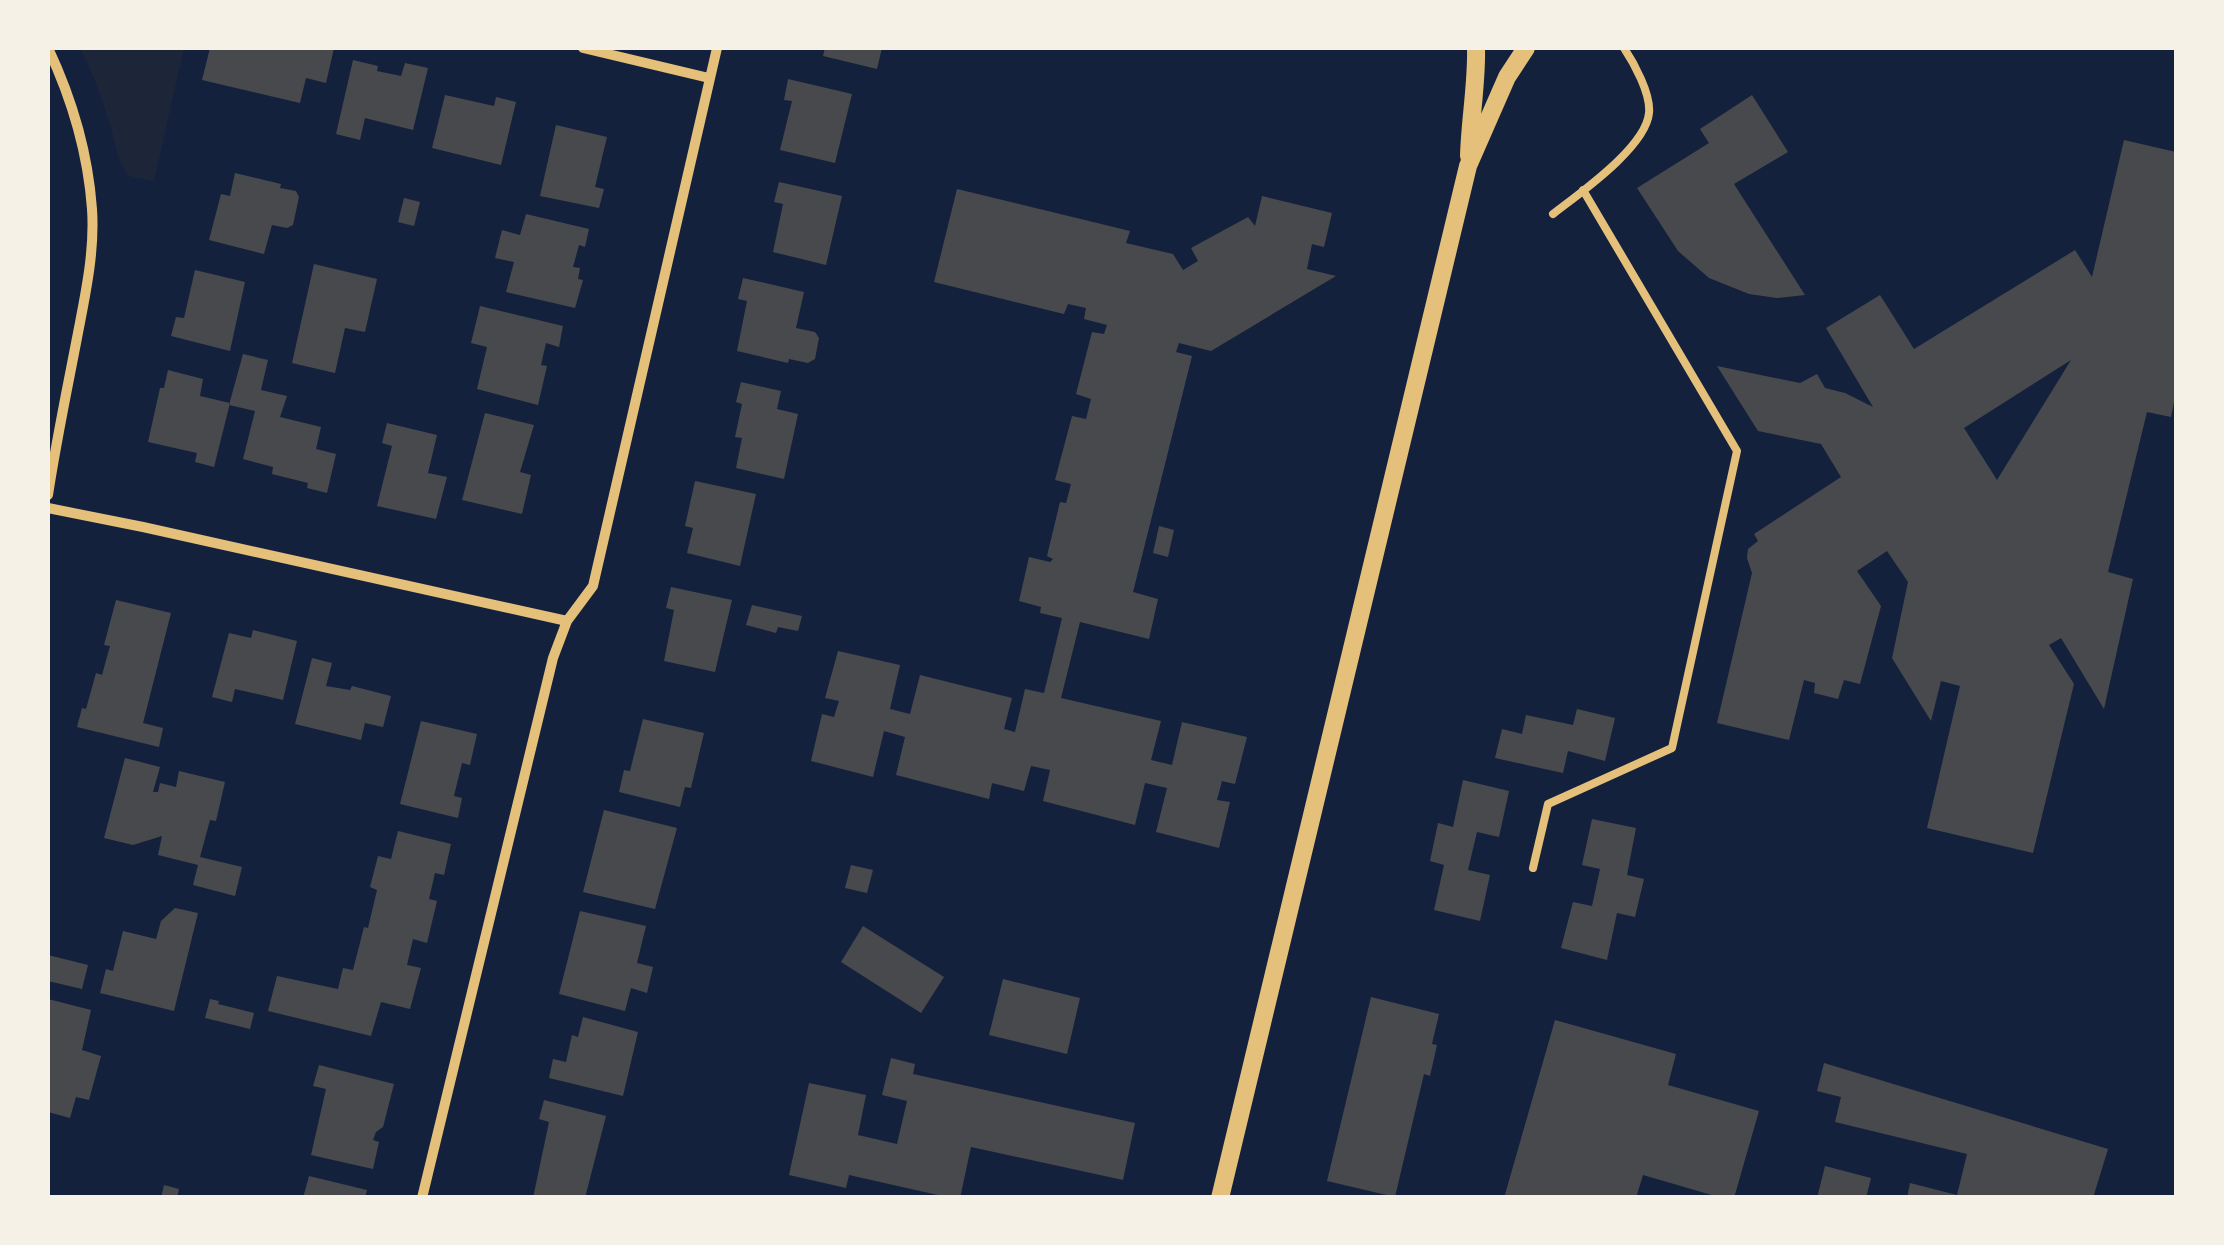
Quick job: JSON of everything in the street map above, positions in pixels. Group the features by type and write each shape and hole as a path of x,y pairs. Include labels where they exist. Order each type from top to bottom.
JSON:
{"street":[{"path":"48,48 77,122 88,169 92,212 90,262 48,495"},
{"path":"583,48 709,78"},
{"path":"422,1198 553,658 567,621 593,586 717,48"},
{"path":"1468,166 1476,48"},
{"path":"1220,1198 1468,166 1507,77 1526,48"},
{"path":"48,508 567,621"}],"lane":[{"path":"1553,214 1640,140 1650,112 1639,71 1624,48"},
{"path":"1533,868 1548,804 1672,748 1737,451 1583,190"}],"shaded area":[{"path":"80,48 184,48 154,181 129,176 124,169"}],"building":[{"path":"210,48 334,48 326,83 306,78 300,103 202,80"},
{"path":"825,48 882,48 877,69 823,56"},
{"path":"353,60 401,76 405,63 428,68 413,130 365,118 360,140 336,134"},
{"path":"788,79 852,94 835,163 780,150 792,101 784,100"},
{"path":"445,95 494,106 496,97 516,102 501,165 432,148"},
{"path":"1752,95 1788,152 1734,184 1805,295 1777,298 1749,294 1709,278 1678,251 1637,188 1709,143 1700,129"},
{"path":"556,125 607,137 595,187 604,189 599,208 540,196"},
{"path":"2124,140 2176,152 2176,392 2171,417 2147,412 2108,572 2133,579 2104,709 2061,638 2049,645 2074,684 2033,853 1927,828 1960,686 1941,681 1931,721 1892,658 1908,582 1887,551 1857,571 1881,606 1860,684 1844,680 1838,699 1814,693 1815,683 1804,680 1789,740 1717,723 1752,573 1747,558 1748,549 1758,541 1754,534 1841,477 1821,444 1758,431 1717,366 1800,383 1817,374 1825,388 1873,407 1826,328 1880,295 1914,349 2075,250 2092,277","holes":["2071,360 1997,480 1964,428"]},
{"path":"235,173 281,184 280,188 296,191 299,197 293,225 272,225 264,254 209,240 221,194 230,196"},
{"path":"779,182 842,196 826,265 773,252 783,204 774,202"},
{"path":"957,189 1130,231 1126,243 1173,254 1183,270 1198,261 1191,248 1248,217 1255,226 1262,196 1332,213 1324,247 1312,244 1307,269 1336,276 1211,351 1179,343 1176,352 1192,356 1133,592 1158,599 1149,639 1080,622 1061,698 1161,721 1151,760 1172,765 1182,722 1247,737 1235,784 1222,781 1217,800 1230,802 1219,848 1156,832 1167,788 1145,783 1135,825 1043,801 1050,770 1031,766 1024,791 992,783 989,799 896,775 905,737 884,731 873,777 811,761 822,714 834,717 839,701 825,698 838,651 900,665 890,709 910,714 920,675 1012,698 1004,729 1015,732 1025,689 1044,693 1062,618 1040,613 1041,607 1019,601 1029,557 1050,562 1053,559 1047,556 1060,502 1066,503 1071,484 1055,480 1072,416 1086,419 1091,399 1076,394 1092,332 1104,334 1107,325 1084,319 1086,308 1068,304 1064,314 934,282"},
{"path":"404,198 420,202 414,226 398,222"},
{"path":"526,214 589,229 585,247 579,245 573,267 580,268 578,279 583,280 575,308 506,292 514,262 495,258 502,230 520,235"},
{"path":"314,264 377,279 365,332 345,328 335,373 292,363"},
{"path":"195,270 245,282 230,351 171,336 176,317 184,318"},
{"path":"743,278 804,292 796,328 815,332 819,338 815,359 808,363 789,359 788,363 737,351 747,301 738,299"},
{"path":"480,306 563,326 559,347 546,343 541,365 547,366 538,405 477,389 487,347 471,343"},
{"path":"243,354 268,360 261,390 287,396 280,417 321,427 316,449 336,454 327,493 307,488 308,483 272,474 273,467 243,459 255,411 229,405"},
{"path":"168,370 203,379 200,396 230,403 214,467 195,462 197,453 148,442"},
{"path":"741,382 781,391 777,409 798,414 784,479 736,468 742,438 735,437 742,404 736,402"},
{"path":"485,413 534,425 520,472 531,475 522,514 462,500"},
{"path":"387,423 437,435 428,473 447,477 436,519 377,506 392,446 382,443"},
{"path":"695,481 756,494 740,566 687,553 693,528 685,526"},
{"path":"1159,526 1174,530 1168,557 1153,553"},
{"path":"671,587 732,600 715,672 664,661 674,610 666,608"},
{"path":"116,600 171,613 143,723 163,728 159,747 77,727 96,673 102,675 110,646 104,645"},
{"path":"752,605 802,616 798,631 778,627 776,633 746,625"},
{"path":"253,630 297,641 283,700 235,689 232,702 212,697 229,633 251,638"},
{"path":"312,658 332,663 326,686 350,690 352,686 391,696 383,727 365,723 361,740 295,724"},
{"path":"1577,709 1615,718 1605,761 1568,751 1563,773 1495,758 1502,729 1522,734 1526,715 1573,725"},
{"path":"643,719 704,733 691,788 685,787 680,807 619,792 624,770 630,771"},
{"path":"421,721 477,734 470,765 462,763 454,796 462,798 458,818 400,804"},
{"path":"125,758 160,767 153,792 158,792 160,783 176,787 179,771 225,782 216,821 210,820 200,857 242,867 235,896 193,885 198,865 158,855 162,836 133,845 104,838"},
{"path":"1463,780 1509,791 1499,837 1477,832 1468,870 1490,875 1480,921 1434,910 1444,865 1430,861 1438,823 1453,827"},
{"path":"604,810 677,828 655,909 583,892"},
{"path":"1592,819 1636,828 1627,875 1644,879 1635,917 1617,913 1607,960 1561,948 1573,902 1592,906 1600,869 1582,865"},
{"path":"398,831 451,844 444,875 435,873 429,899 437,901 427,943 413,939 407,965 421,968 410,1009 381,1002 371,1036 268,1011 277,976 338,989 343,968 353,970 377,890 370,887 378,856 391,859"},
{"path":"851,865 873,870 867,893 845,888"},
{"path":"175,908 198,913 174,1011 100,993 106,969 113,971 123,931 156,939 161,921"},
{"path":"580,911 646,926 637,963 653,967 647,993 631,988 625,1011 559,994"},
{"path":"863,926 944,977 921,1013 841,962"},
{"path":"48,955 88,965 82,989 48,981"},
{"path":"1003,979 1080,998 1067,1054 989,1035"},
{"path":"1371,997 1439,1014 1430,1076 1424,1074 1395,1197 1327,1181"},
{"path":"48,999 91,1010 82,1050 101,1056 89,1100 76,1097 70,1118 48,1112"},
{"path":"210,999 254,1013 250,1029 205,1018"},
{"path":"583,1017 638,1032 623,1096 549,1078 553,1059 566,1062 572,1035 578,1037"},
{"path":"1555,1020 1676,1054 1668,1085 1759,1111 1734,1198 1643,1175 1636,1198 1504,1198"},
{"path":"891,1058 915,1064 913,1074 1135,1123 1123,1180 971,1147 960,1198 849,1175 846,1188 789,1175 809,1083 866,1095 858,1135 897,1144 907,1101 882,1095"},
{"path":"1824,1063 2108,1149 2093,1198 1907,1198 1910,1183 1957,1195 1967,1154 1835,1122 1841,1097 1817,1091"},
{"path":"319,1065 394,1084 383,1127 373,1140 379,1142 373,1169 311,1155 326,1089 313,1086"},
{"path":"544,1100 606,1116 585,1198 533,1198 549,1122 539,1119"},
{"path":"1825,1166 1871,1178 1866,1198 1817,1198"},
{"path":"309,1176 367,1190 365,1198 303,1198"},
{"path":"164,1185 179,1189 177,1198 161,1198"}]}
